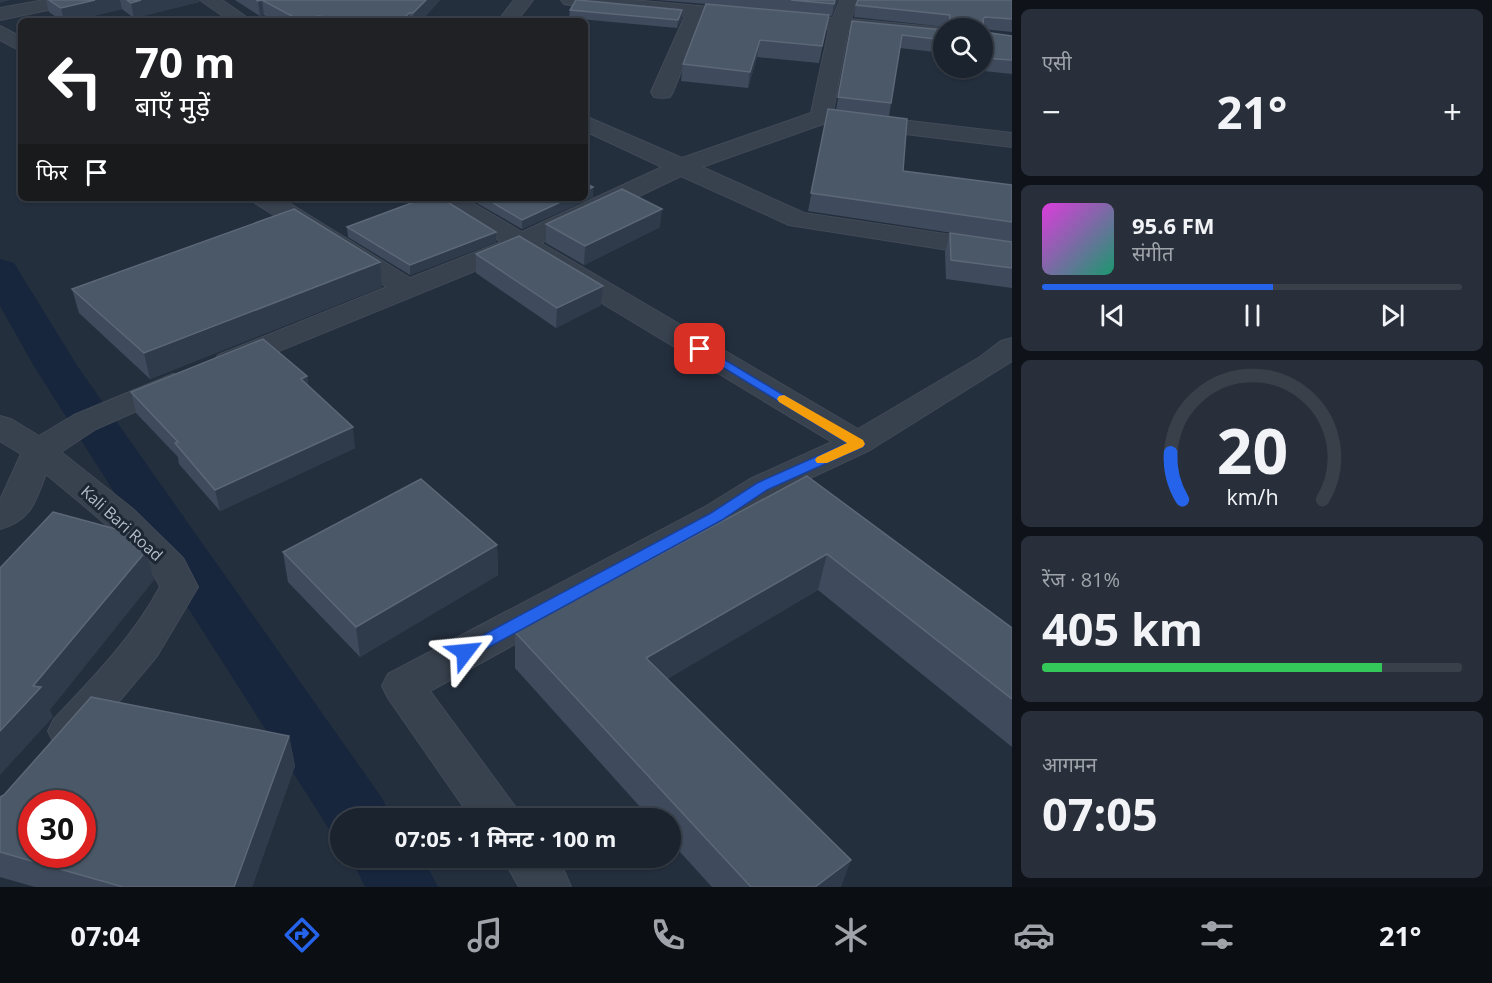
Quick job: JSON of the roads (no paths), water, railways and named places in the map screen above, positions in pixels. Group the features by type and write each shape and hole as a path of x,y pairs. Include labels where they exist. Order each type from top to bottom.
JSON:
{"street":[{"path":"0,14 72,0"},
{"path":"209,0 238,18"},
{"path":"509,18 524,0"},
{"path":"570,0 933,33"},
{"path":"821,117 840,24 849,0"},
{"path":"662,92 696,12"},
{"path":"0,32 18,43"},
{"path":"0,517 15,507 39,451 84,422 134,399 523,242 680,167 821,117 1012,140"},
{"path":"588,124 680,167 809,222 1012,252"},
{"path":"269,201 409,289"},
{"path":"451,201 858,444"},
{"path":"490,808 402,686 716,517 762,487 858,444 1011,349"},
{"name":"Kali Bari Road","path":"0,426 39,451 120,518 170,567 179,587 166,613 138,655 46,757"},
{"path":"533,868 547,887"}],"waterway":[{"path":"0,271 57,368 352,808"},
{"path":"391,868 403,887"}]}
